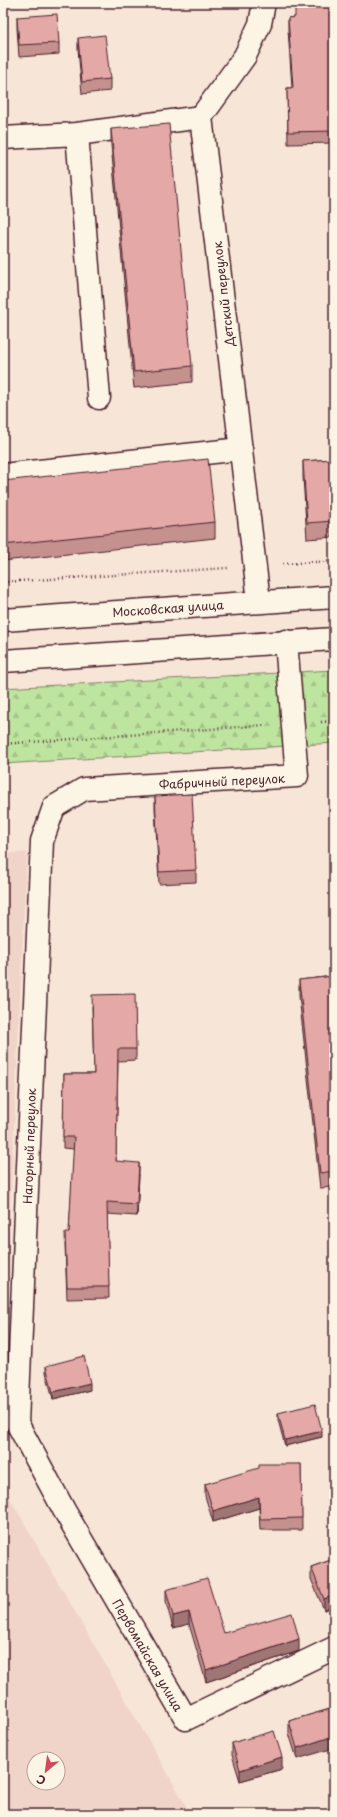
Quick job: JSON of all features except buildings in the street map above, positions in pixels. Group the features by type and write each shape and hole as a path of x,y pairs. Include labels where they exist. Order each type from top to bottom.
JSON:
{"main road":[{"path":"3,138 77,134 201,117 245,56 260,24 264,3"},
{"name":"Детский переулок","path":"201,117 259,601"},
{"path":"77,134 99,398"},
{"path":"3,475 241,449"},
{"name":"Московская улица","path":"3,620 259,601 334,597"},
{"path":"3,661 334,639"},
{"name":"Фабричный переулок","path":"84,789 297,776 286,641"},
{"name":"Нагорный переулок","path":"64,1510 17,1423 42,841 54,807 84,789"},
{"name":"Первомайская улица","path":"64,1510 186,1719 334,1648"}],"path":[{"path":"3,582 334,561"},
{"path":"3,744 334,721"}],"shaded area":[{"path":"27,852 3,1367 3,854"},
{"path":"3,1486 191,1814 3,1814"}],"green space":[{"path":"334,670 334,743 3,764 3,688"}]}
